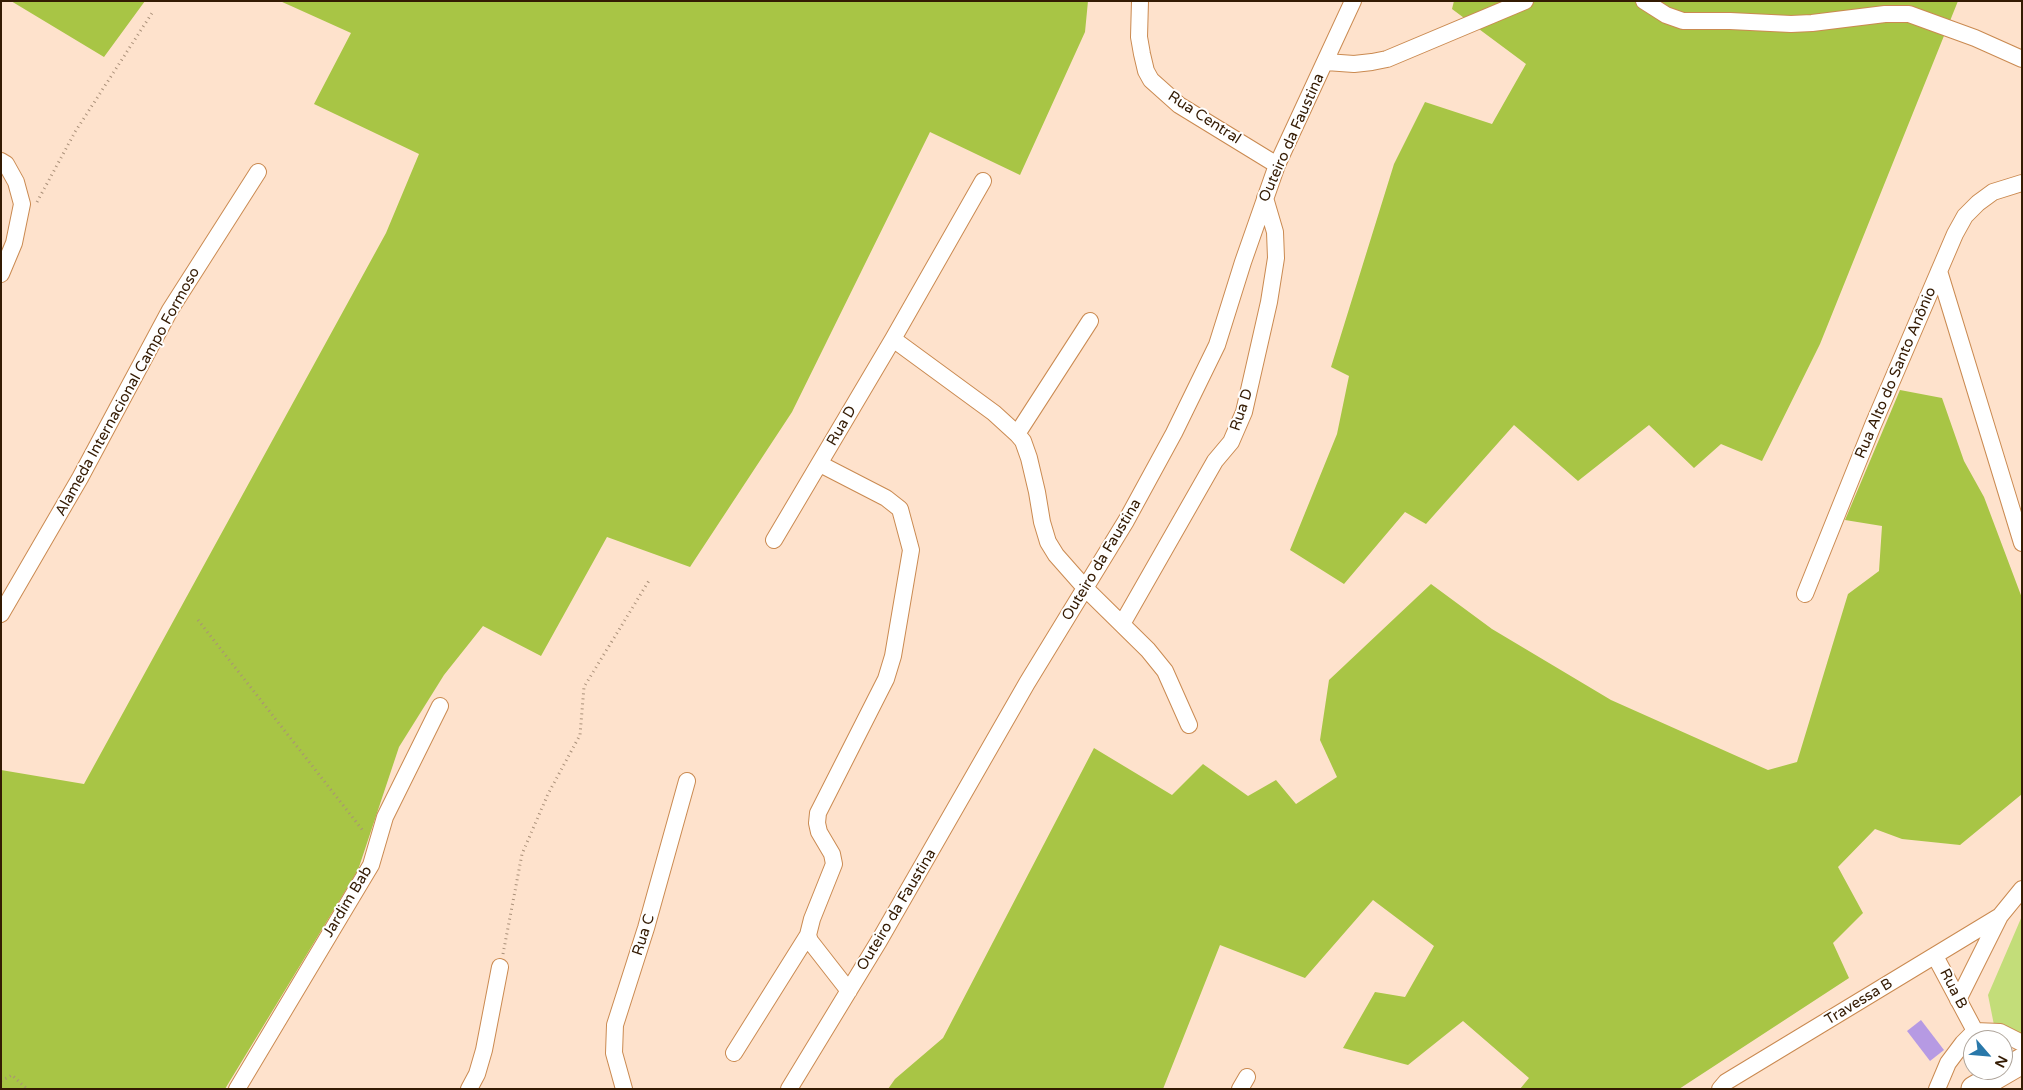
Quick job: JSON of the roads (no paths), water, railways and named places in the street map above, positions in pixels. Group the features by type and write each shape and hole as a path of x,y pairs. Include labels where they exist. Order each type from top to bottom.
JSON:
{"main road":[{"path":"1974,1089 2022,1061"}],"street":[{"name":"Rua Central","path":"1140,1 1140,45 1146,71 1151,80 1179,105 1277,165"},
{"name":"Outeiro da Faustina","path":"789,1089 931,853 1028,683 1126,521 1174,433 1217,345 1277,165 1353,1"},
{"path":"1326,62 1354,64 1387,59 1525,1"},
{"path":"1644,1 1666,15 1682,21 1730,20 1791,24 1885,14 1910,14 1975,38 2022,59"},
{"path":"1,161 6,164 16,182 22,204 14,243 1,274"},
{"name":"Alameda Internacional Campo Formoso","path":"1,614 80,478 170,310 258,172"},
{"name":"Rua D","path":"774,540 893,339 983,181"},
{"name":"Rua Alto do Santo Anônio","path":"1805,594 1873,425 1939,271 1965,216 1993,192 2022,183"},
{"name":"Rua D","path":"1122,624 1215,461 1231,442 1244,412 1269,302 1276,258 1275,232 1265,198"},
{"path":"1939,271 2022,543"},
{"path":"1017,434 1090,321"},
{"path":"893,339 994,413 1023,441 1029,458 1048,542 1056,555 1086,589 1148,650 1164,671 1189,725"},
{"path":"734,1053 808,935 812,919 834,864 832,854 819,832 817,823 818,813 886,679 892,656 910,550 900,509 886,498 820,464"},
{"name":"Jardim Bab","path":"237,1089 363,881 371,865 385,817 440,706"},
{"name":"Rua C","path":"624,1089 614,1054 615,1025 652,910 687,780"},
{"path":"1958,1000 2000,916 2022,888"},
{"name":"Travessa B","path":"1720,1089 1726,1082 2000,916"},
{"path":"808,935 810,941 849,991"},
{"name":"Rua B","path":"1935,956 1974,1030"},
{"path":"469,1089 477,1074 484,1050 500,967"},
{"path":"1937,1089 1948,1063 1963,1043"}]}
